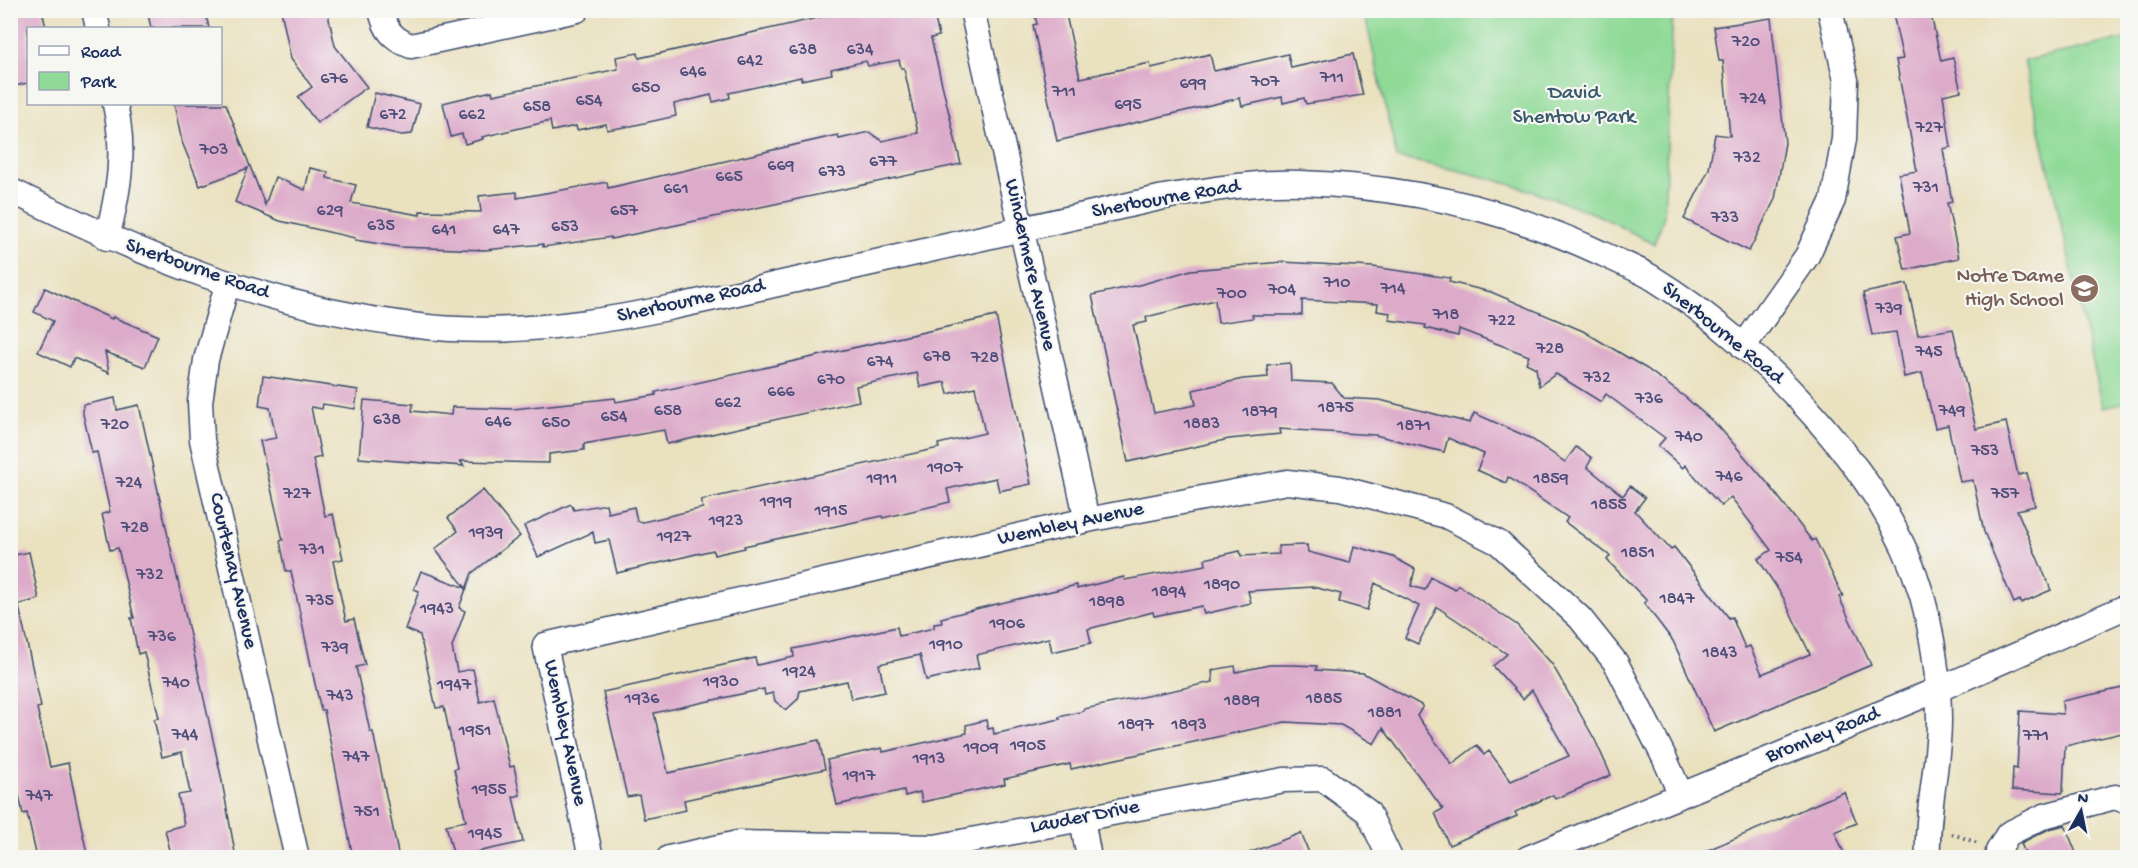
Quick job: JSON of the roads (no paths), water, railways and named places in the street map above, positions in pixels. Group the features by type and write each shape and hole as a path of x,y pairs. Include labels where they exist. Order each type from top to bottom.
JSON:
{"street":[{"path":"94,10 98,27"},
{"path":"382,18 396,40 411,46 578,10"},
{"name":"Windermere Avenue","path":"972,10 1087,520"},
{"path":"1743,346 1807,256 1833,200 1844,139 1846,80 1830,10"},
{"path":"107,238 120,188 122,135 115,105"},
{"name":"Sherbourne Road","path":"10,190 107,238 227,285 320,310 414,326 504,329 620,319 1164,197 1235,186 1300,183 1376,188 1437,196 1514,218 1576,242 1650,276 1743,346 1798,398 1850,458 1898,531 1921,594 1934,647 1939,720 1928,858"},
{"name":"Courtenay Avenue","path":"227,285 206,360 200,402 202,440 297,858"},
{"name":"Wembley Avenue","path":"591,858 544,645 1087,520 1287,482 1340,488 1446,516 1499,543 1580,618 1616,663 1681,795"},
{"name":"Bromley Road","path":"1528,858 1937,690 2122,608"},
{"name":"Lauder Drive","path":"669,858 738,843 935,847 1284,780 1323,779 1368,812 1390,858"},
{"path":"1999,858 1998,851 2008,834 2044,816 2115,796 2127,802"},
{"path":"1082,819 1089,858"}],"place":[{"name":"Notre Dame High School","path":"2085,289"}],"park label":[{"name":"David Shentow Park","path":"1574,106"}]}
